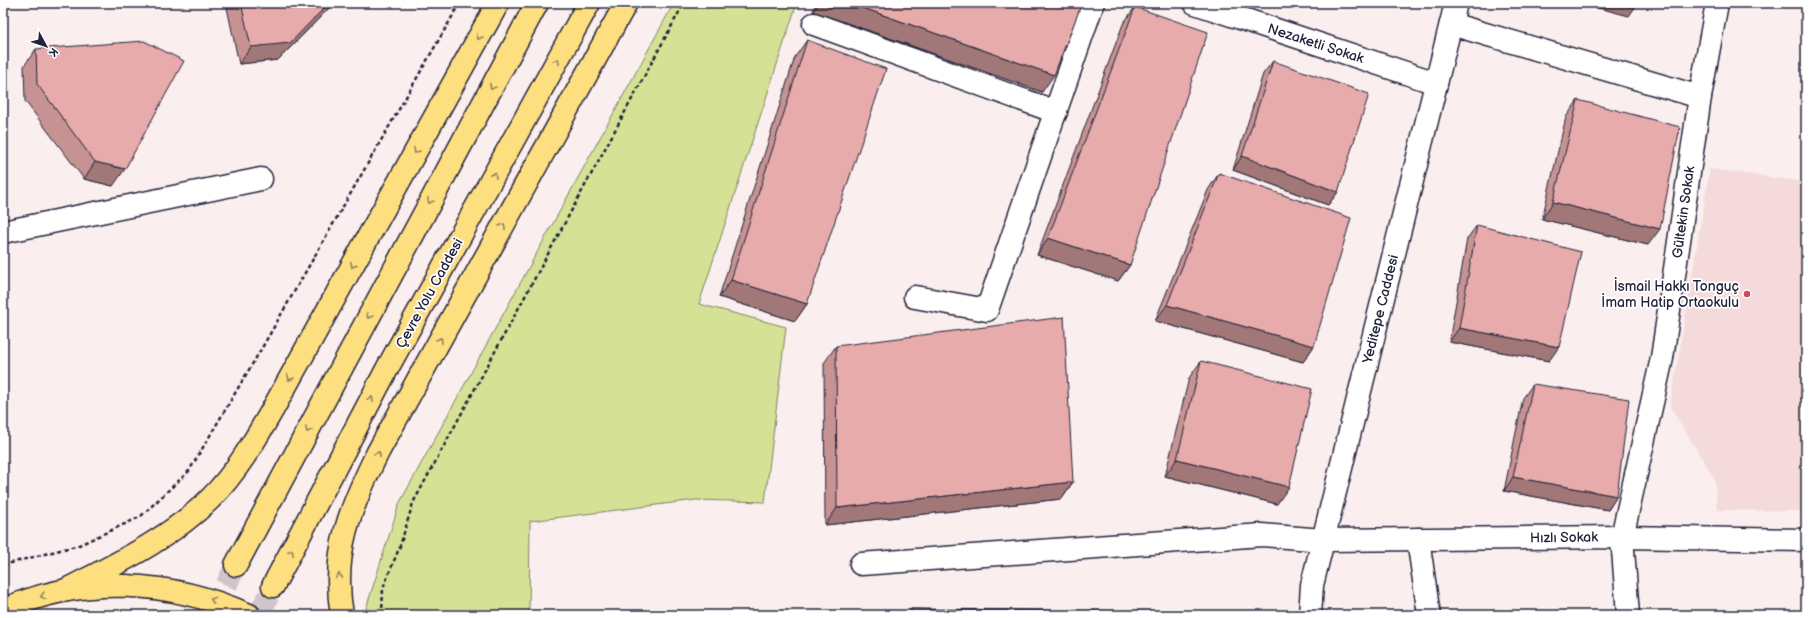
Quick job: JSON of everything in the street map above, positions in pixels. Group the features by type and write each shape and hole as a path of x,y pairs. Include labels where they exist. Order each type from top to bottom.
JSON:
{"main road":[{"path":"66,590 117,564 180,524 209,500 235,471 274,407 498,3"},
{"path":"236,565 537,3"},
{"name":"Çevre Yolu Caddesi","path":"273,586 388,367 589,3"},
{"path":"342,615 339,570 345,529 358,492 378,452 626,3"},
{"path":"3,610 32,599 66,590 98,586 131,585 163,588 195,595 226,605 249,615"}],"street":[{"path":"915,297 987,310 1094,3"},
{"name":"Nezaketli Sokak","path":"1195,3 1436,83"},
{"name":"Yeditepe Caddesi","path":"1310,615 1312,585 1456,3"},
{"name":"Gültekin Sokak","path":"1628,615 1622,537 1662,358 1700,97 1717,3"},
{"path":"814,24 1056,112"},
{"path":"1451,24 1700,97"},
{"path":"3,232 262,179"},
{"name":"Hızlı Sokak","path":"861,564 1262,535 1323,540 1622,537 1806,540"},
{"path":"1418,539 1430,615"}],"path":[{"path":"3,565 79,546 140,517 189,471 263,346 460,3"},
{"path":"382,615 383,588 400,546 412,503 684,3"}],"shaded area":[{"name":"İsmail Hakkı Tonguç İmam Hatip Ortaokulu","path":"1710,169 1806,182 1806,511 1717,510 1715,479 1670,407"}],"green space":[{"path":"674,3 797,3 699,304 786,327 765,502 696,500 530,521 529,615 364,615 399,504"},
{"path":"86,611 105,615 69,615"}],"building":[{"path":"241,3 329,3 290,43 251,47"},
{"path":"849,3 1082,3 1054,75"},
{"path":"1135,7 1208,32 1130,265 1048,238"},
{"path":"807,40 886,69 807,304 731,280"},
{"path":"144,41 184,61 125,169 95,162 37,84 36,49"},
{"path":"1273,61 1369,94 1338,192 1242,156"},
{"path":"1578,100 1680,127 1660,229 1553,202"},
{"path":"1219,173 1351,218 1314,346 1167,305"},
{"path":"1477,225 1581,252 1559,347 1459,328"},
{"path":"1064,317 1073,482 837,508 836,346"},
{"path":"1201,361 1312,389 1289,487 1177,459"},
{"path":"1533,384 1629,399 1617,496 1513,477"},
{"path":"911,609 1213,612 1213,615 911,615"}],"tunnel":[{"path":"212,615 236,565"},
{"path":"259,615 273,586"}],"place":[{"name":"İsmail Hakkı Tonguç İmam Hatip Ortaokulu","path":"1747,294"}]}
